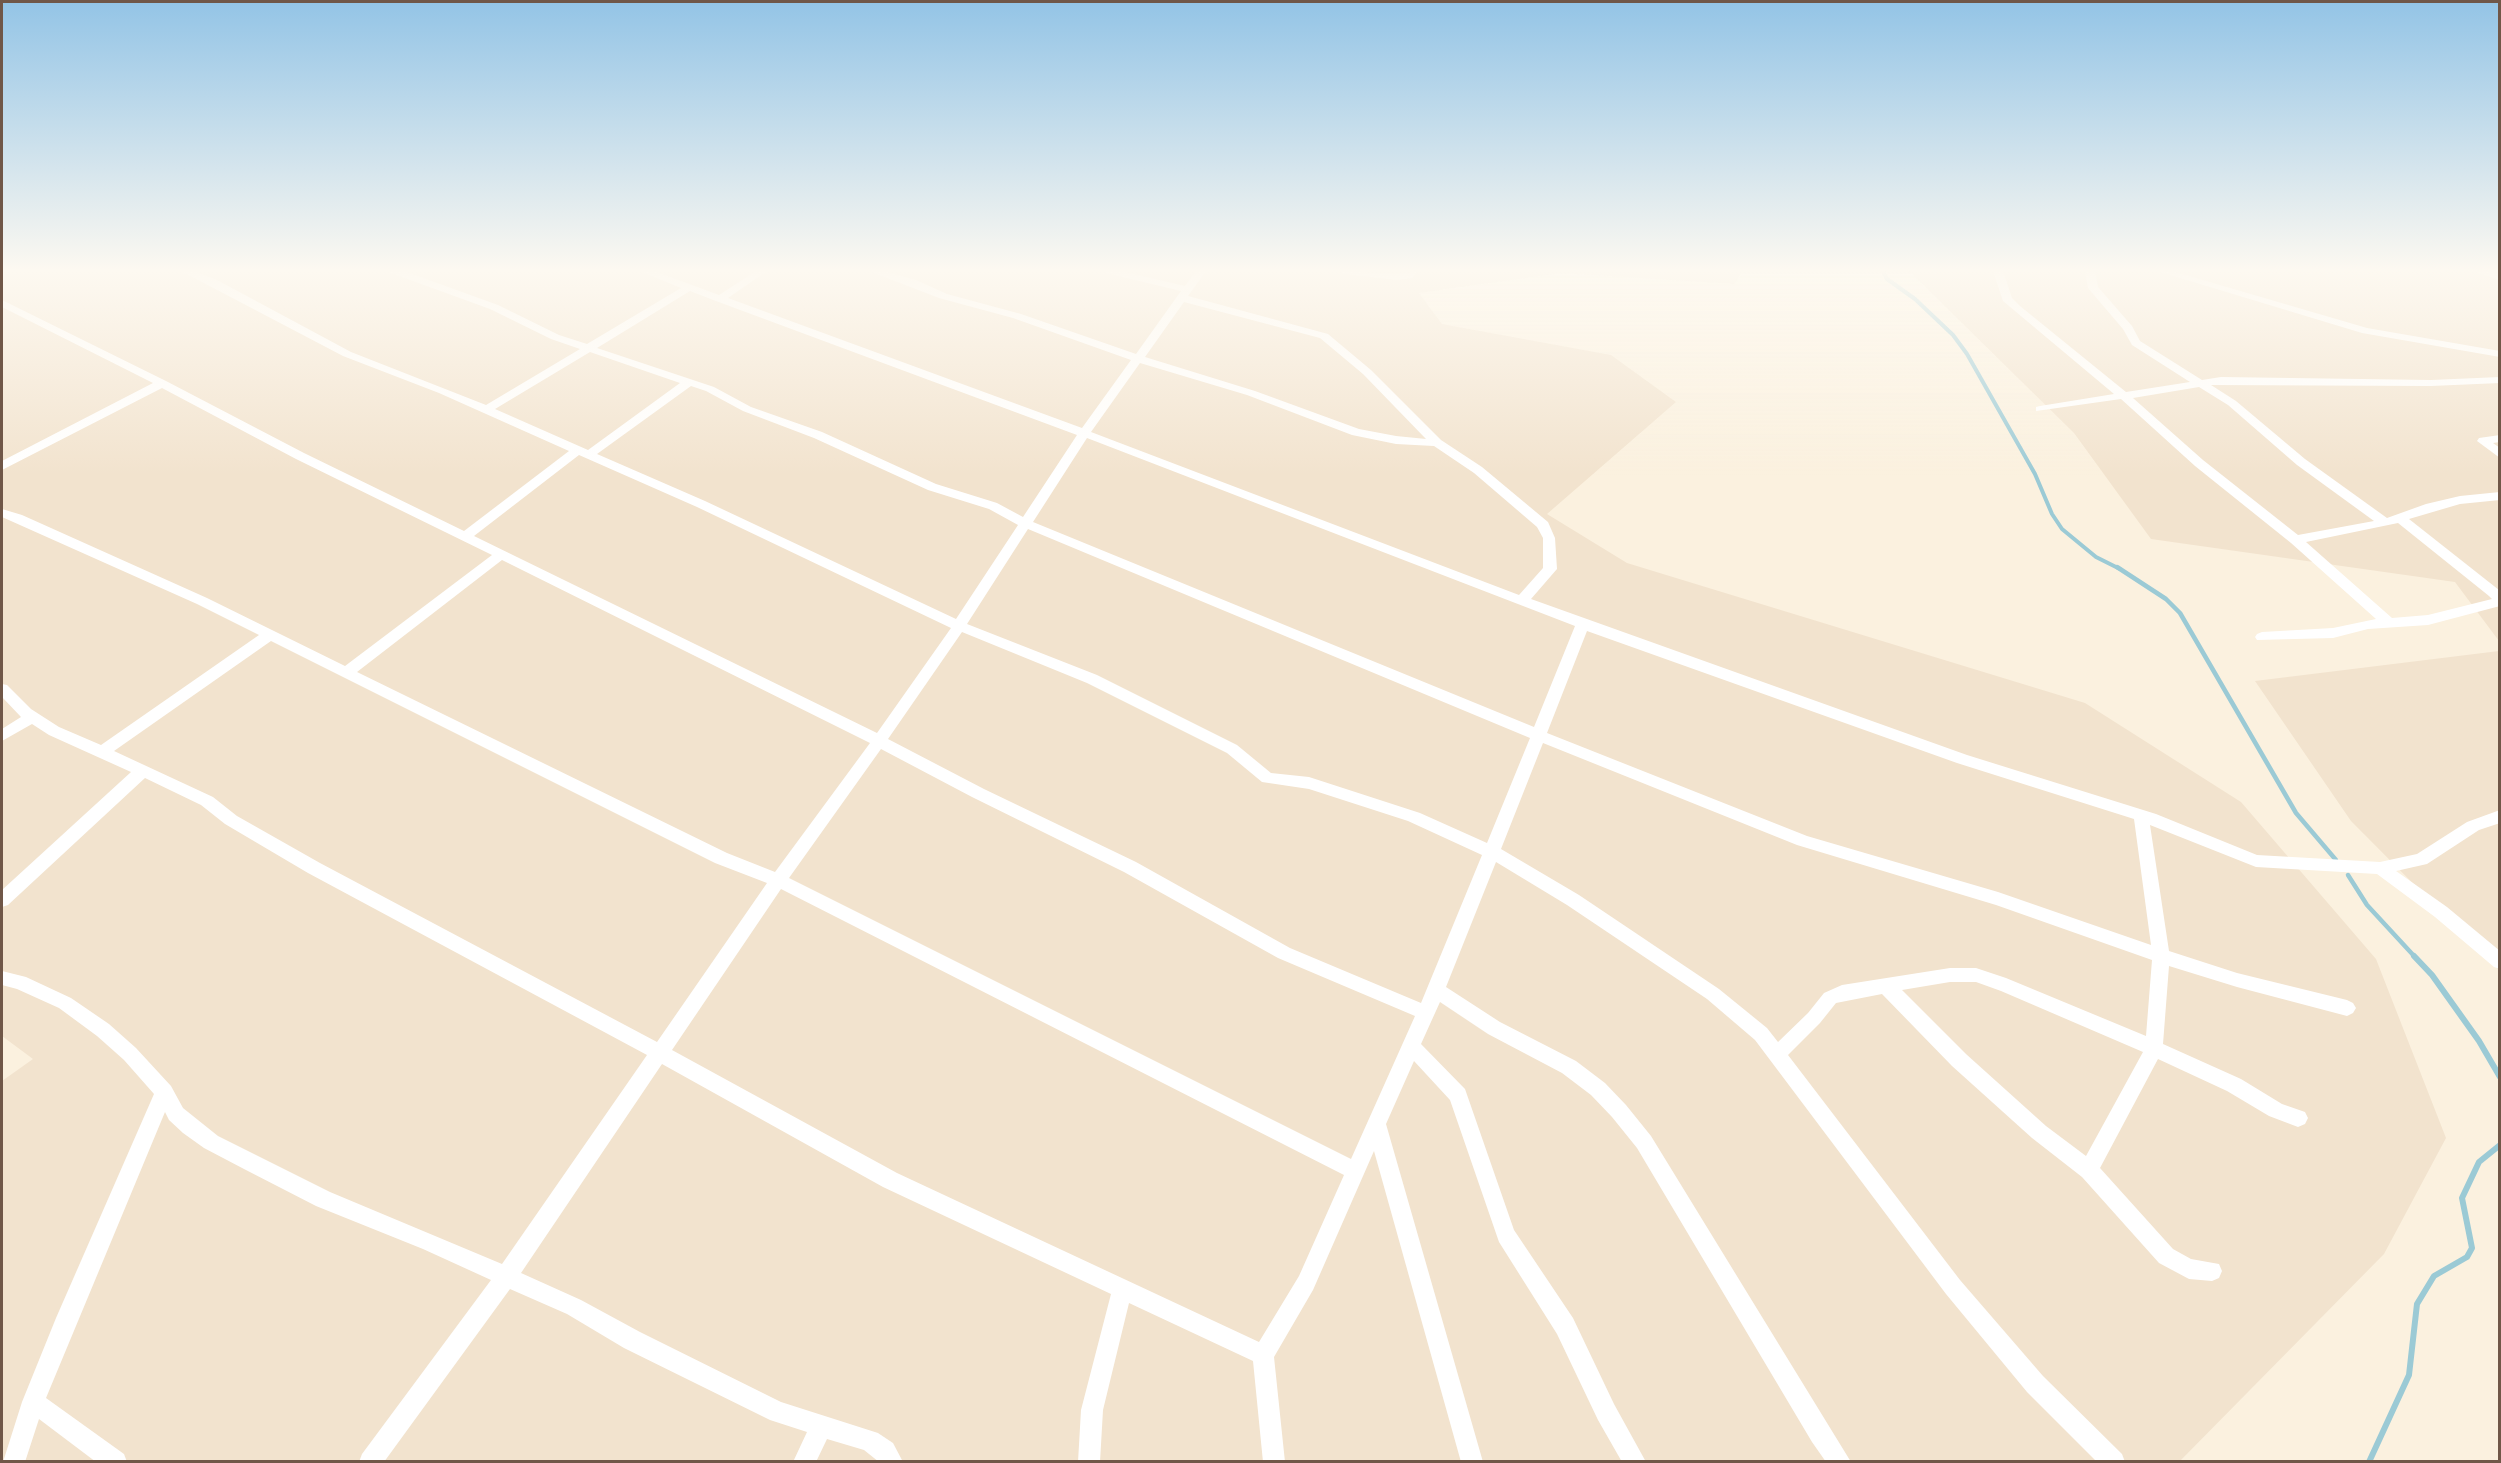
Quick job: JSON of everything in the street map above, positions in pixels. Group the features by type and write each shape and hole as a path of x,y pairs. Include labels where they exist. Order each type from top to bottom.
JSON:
{"street":[{"path":"75,339 162,383 242,427 880,740 978,793 1166,885 1284,953 1424,1012"},
{"path":"320,339 347,354 486,410 748,526 959,626 1092,679 1149,710 1232,749 1267,778 1309,783 1363,800 1414,817 1492,852 1599,917 1738,1013 1777,1054 1953,1287 2034,1384 2114,1461"},
{"path":"564,339 721,394 747,409 833,441 932,487 993,506 1025,523 1538,735 1803,841 1988,895 2161,956 2237,980 2347,1008"},
{"path":"486,410 604,339"},
{"path":"829,339 1084,433 1523,599 1583,624 1946,754 2141,815 2256,861 2380,868 2421,859 2473,826 2499,816"},
{"path":"1085,339 1251,393 1356,432 1396,440 1437,443"},
{"path":"370,1461 506,1277 778,880 927,675 1084,433 1153,339"},
{"path":"1328,339 1367,372 1437,443 1478,470 1533,516 1547,531 1550,546 1549,572 1523,599"},
{"path":"2054,339 2124,396 2199,463 2296,540 2387,621"},
{"path":"2133,339 2232,404 2301,462 2385,523"},
{"path":"2412,339 2499,354"},
{"path":"2040,409 2200,382 2235,380 2476,383 2499,380"},
{"path":"464,537 581,454 689,382"},
{"path":"2,466 162,383"},
{"path":"2499,438 2483,441 2499,454"},
{"path":"2296,540 2385,523 2430,507 2499,496"},
{"path":"2,513 202,601 721,858 778,880 1356,1171"},
{"path":"2262,637 2333,633 2387,621 2446,617 2498,602 2499,599 2468,570 2401,519"},
{"path":"347,672 501,555"},
{"path":"1274,1461 1263,1355 1306,1283 1424,1012 1436,990 1583,624"},
{"path":"102,752 270,635"},
{"path":"2,689 33,717 54,731 207,801 231,820 314,868 420,926 540,987 890,1180 1263,1355"},
{"path":"2,736 33,717"},
{"path":"2,900 143,770"},
{"path":"2088,1170 2154,1048 2161,956 2141,815"},
{"path":"2380,868 2441,912 2499,962"},
{"path":"1777,1054 1814,1018 1830,998 1842,993 1950,975 1988,977 2154,1048 2234,1085 2276,1110 2298,1118"},
{"path":"2,978 20,982 65,1003 103,1030 130,1054 164,1092 176,1114 211,1142 323,1199 430,1242 574,1307 632,1341 778,1412 870,1441 885,1451 892,1461"},
{"path":"1885,985 1941,1042 2039,1132 2088,1170 2166,1256 2189,1269 2212,1271"},
{"path":"1436,990 1494,1028 1569,1067 1598,1089 1619,1111 1644,1142 1820,1434 1840,1461"},
{"path":"1410,1045 1458,1095 1506,1235 1565,1326 1606,1412 1635,1461"},
{"path":"14,1461 33,1402 164,1092"},
{"path":"1376,1123 1472,1461"},
{"path":"1089,1461 1092,1410 1122,1290"},
{"path":"33,1402 116,1461"},
{"path":"804,1461 822,1425"}],"shaded area":[{"path":"2,339 1525,339 1611,355 1676,402 1547,514 1627,563 2085,703 2241,802 2376,959 2446,1138 2384,1254 2180,1461 2,1462 2,1081 33,1059 2,1036"},
{"path":"1979,339 2499,339 2499,641 2455,582 2151,539 2074,433"},
{"path":"2499,651 2499,970 2351,821 2255,681"}],"waterway":[{"path":"1956,339 1967,354 2035,474 2052,514 2062,529 2096,557 2120,569"},
{"path":"2117,567 2166,599 2180,613 2296,813 2336,860"},
{"path":"2348,875 2367,905 2415,957"},
{"path":"2414,956 2432,975 2479,1041 2500,1077"},
{"path":"2369,1462 2409,1375 2417,1304 2434,1276 2467,1257 2472,1248 2462,1198 2479,1162 2500,1145"}]}
